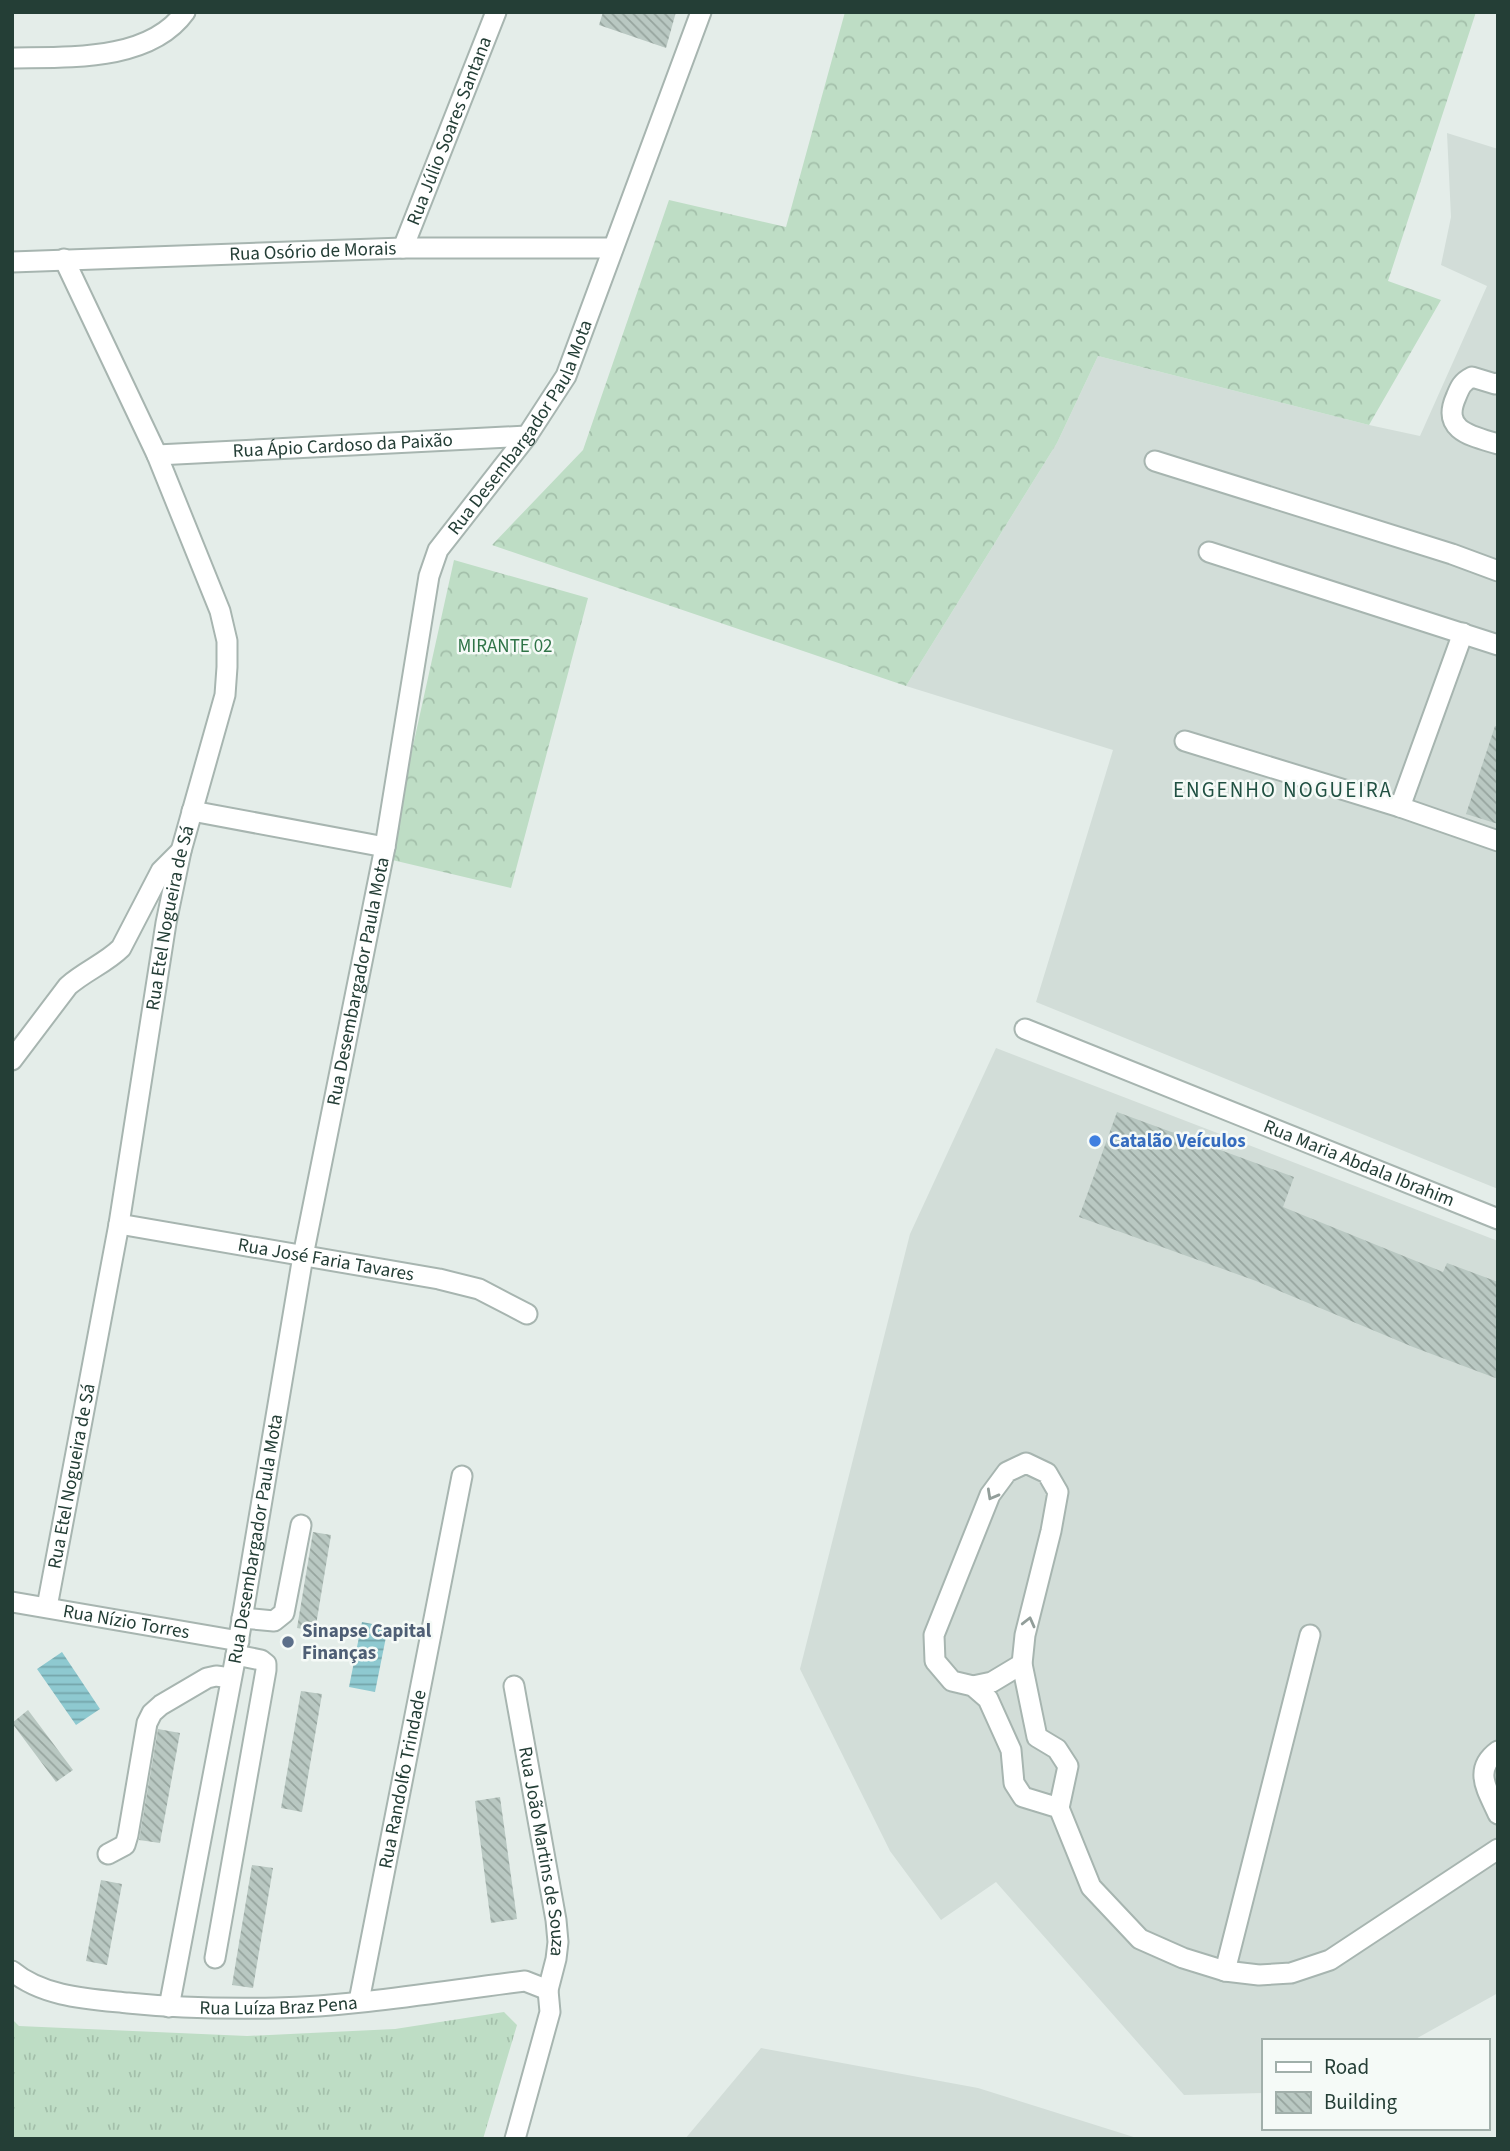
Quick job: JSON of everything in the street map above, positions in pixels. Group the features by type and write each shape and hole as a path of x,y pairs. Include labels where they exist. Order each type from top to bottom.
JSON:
{"street":[{"path":"12,58 55,58 114,53 161,35 185,12"},
{"name":"Rua Júlio Soares Santana","path":"403,248 496,12"},
{"name":"Rua Desembargador Paula Mota","path":"169,2007 238,1648 303,1256 385,847 429,576 438,550 527,436 566,376 701,12"},
{"name":"Rua Osório de Morais","path":"12,262 403,248 613,248"},
{"name":"Rua Etel Nogueira de Sá","path":"47,1607 119,1224 166,923 181,851 225,695 227,641 220,611 157,455 64,259"},
{"path":"1498,383 1472,377 1463,382 1450,410 1454,425 1467,434 1498,444"},
{"name":"Rua Ápio Cardoso da Paixão","path":"157,455 527,436"},
{"path":"1155,461 1498,570"},
{"path":"1209,552 1498,645"},
{"path":"1400,807 1463,633"},
{"path":"1185,741 1400,807 1498,841"},
{"path":"192,811 385,847"},
{"path":"12,1060 68,986 121,948 161,872 181,851"},
{"name":"Rua Maria Abdala Ibrahim","path":"1025,1029 1498,1219"},
{"name":"Rua José Faria Tavares","path":"119,1224 439,1279 479,1289 527,1314"},
{"path":"1022,1664 992,1682 973,1686 952,1681 935,1661 934,1635 990,1495 1007,1472 1026,1463 1047,1473 1058,1492 1022,1664 1037,1737 1057,1749 1068,1766 1059,1808 1091,1887 1140,1939 1183,1958 1225,1970 1259,1975 1290,1973 1330,1960 1498,1849"},
{"name":"Rua Randolfo Trindade","path":"359,2001 462,1476"},
{"path":"242,1618 270,1622 280,1618 287,1609 301,1525"},
{"name":"Rua Nízio Torres","path":"12,1602 238,1648 266,1664 215,1958"},
{"path":"1225,1970 1310,1635"},
{"path":"108,1854 125,1845 147,1723 152,1713 207,1678 231,1678"},
{"name":"Rua João Martins de Souza","path":"514,1686 558,1942 548,1990 550,2012 515,2139"},
{"path":"973,1686 988,1699 1011,1750 1014,1783 1023,1797 1059,1808"},
{"path":"1011,1750 1037,1737"},
{"path":"1498,1751 1484,1767 1483,1779 1498,1814"},
{"name":"Rua Luíza Braz Pena","path":"12,1971 26,1983 52,1991 89,1999 169,2007 278,2008 525,1981 548,1990"}],"shaded area":[{"path":"1447,133 1498,149 1498,1189 1036,1002 1113,750 906,686 1057,443 1098,356 1420,436 1487,286 1441,265 1451,217"},
{"path":"996,1048 1498,1241 1498,1993 1416,2039 1262,2039 1262,2093 1184,2095 996,1882 941,1920 890,1851 800,1669 910,1234"},
{"path":"761,2048 978,2088 1140,2139 685,2139"}],"green space":[{"path":"845,12 1476,12 1388,281 1441,300 1369,425 1098,356 1057,443 906,686 492,545 583,450 669,200 786,227"},
{"name":"MIRANTE 02","path":"454,560 588,598 511,888 388,859"},
{"path":"504,2012 517,2025 483,2139 12,2139 12,2019 19,2026 247,2036 395,2029"}],"water":[{"path":"362,1622 388,1627 375,1692 349,1687"},
{"path":"62,1652 100,1709 76,1725 37,1669"}],"building":[{"path":"603,12 676,12 666,48 599,25"},
{"path":"1495,726 1498,726 1498,824 1466,814"},
{"path":"1117,1112 1294,1177 1283,1207 1443,1272 1447,1263 1498,1282 1498,1379 1413,1347 1256,1281 1079,1217"},
{"path":"313,1532 331,1535 315,1631 297,1628"},
{"path":"301,1691 322,1694 302,1812 281,1808"},
{"path":"28,1710 73,1770 56,1782 12,1723"},
{"path":"158,1729 180,1733 160,1843 139,1840"},
{"path":"500,1797 517,1919 491,1923 475,1801"},
{"path":"252,1865 273,1868 253,1988 232,1985"},
{"path":"101,1880 122,1884 107,1965 86,1961"}],"place":[{"name":"Catalão Veículos","path":"1095,1141"},
{"name":"Sinapse Capital Finanças","path":"288,1642"}],"district":[{"name":"ENGENHO NOGUEIRA","path":"1283,790"}]}
